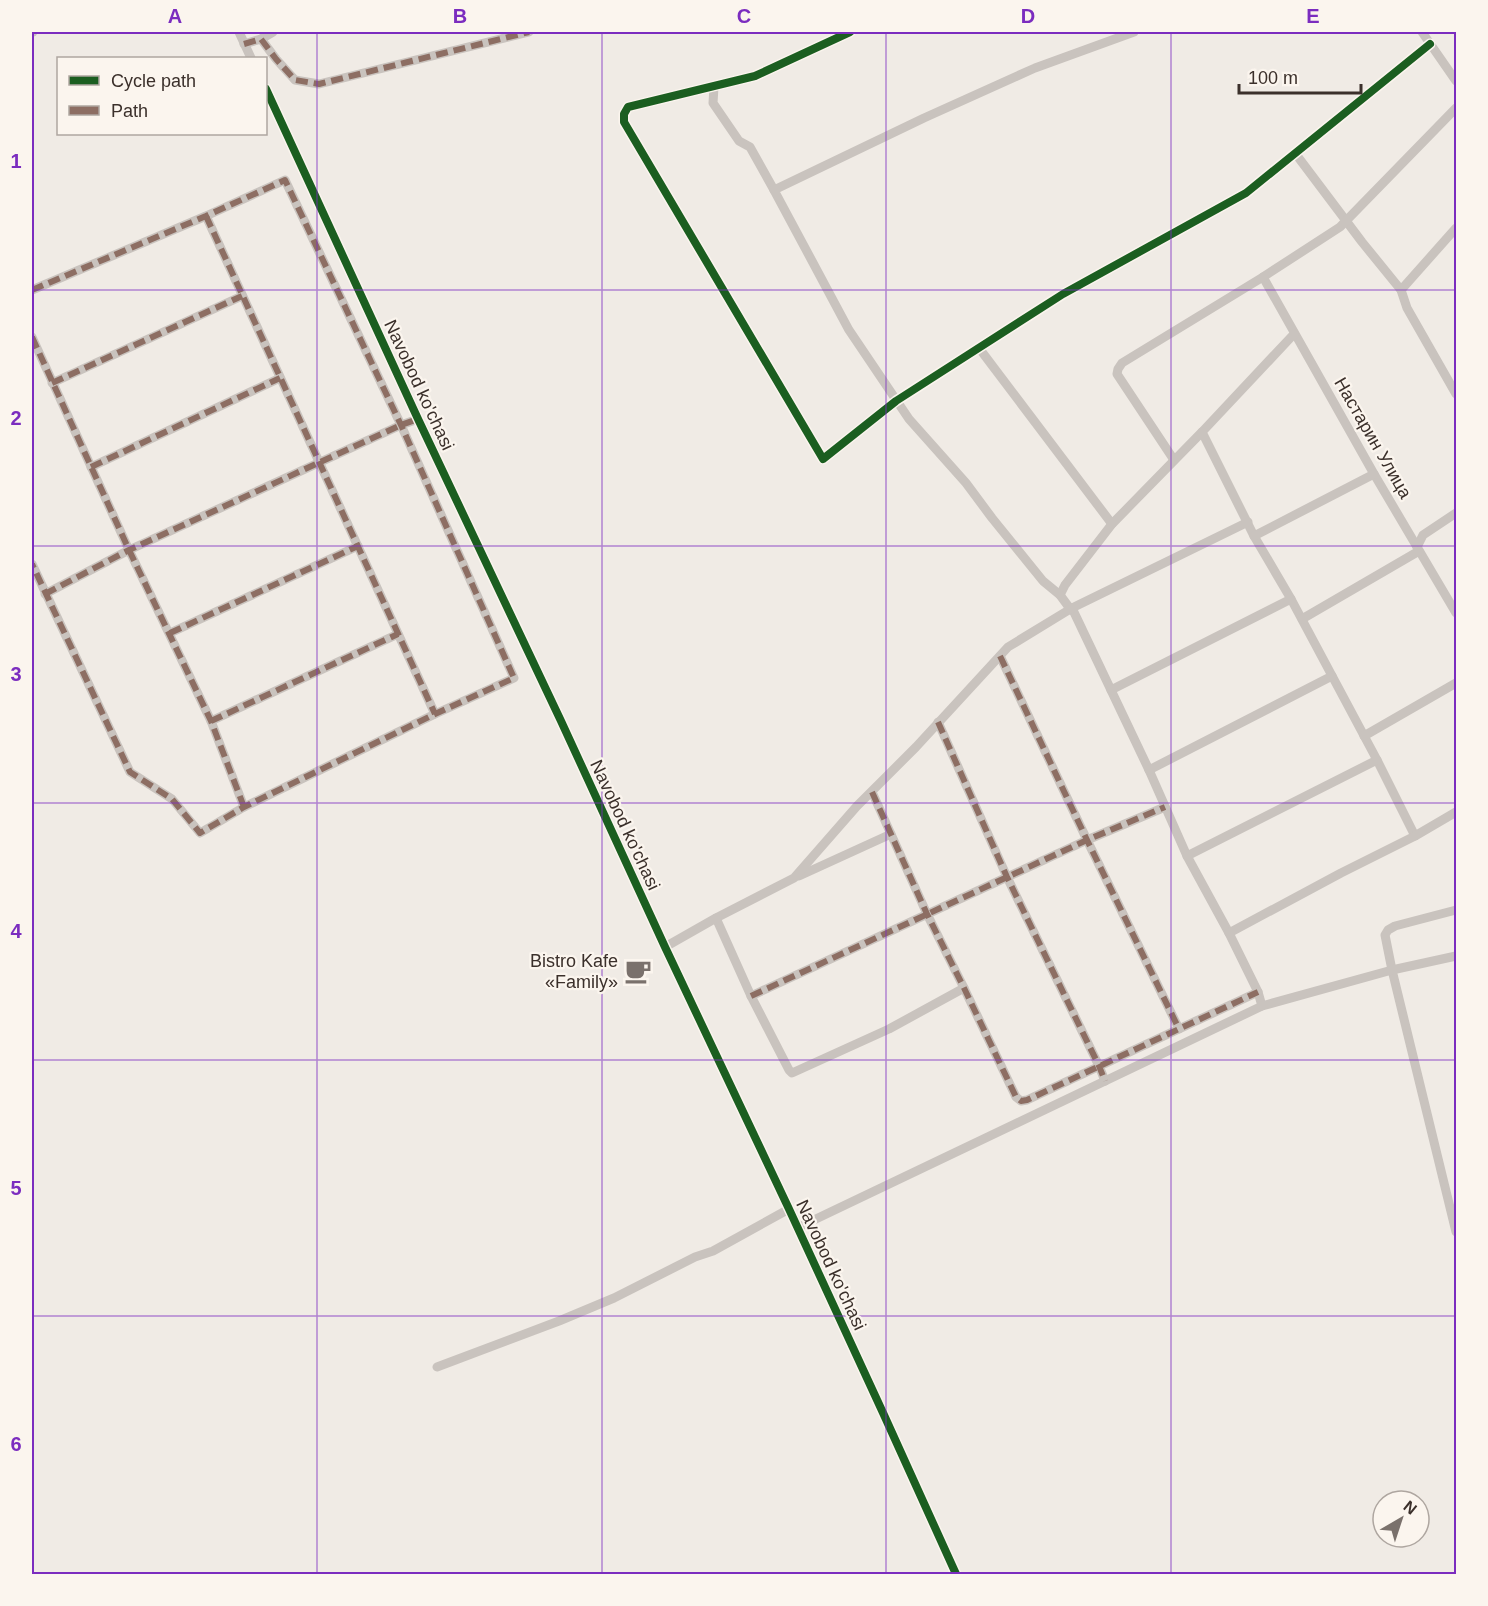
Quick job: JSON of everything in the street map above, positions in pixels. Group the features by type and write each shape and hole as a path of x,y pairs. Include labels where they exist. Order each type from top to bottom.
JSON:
{"street":[{"path":"239,32 250,57"},
{"path":"244,44 261,39 273,32"},
{"path":"261,39 295,80 319,84 529,32"},
{"path":"850,32 754,76 628,107 624,114 624,122 823,459 897,401 1063,294 1246,193 1430,44"},
{"path":"774,190 1035,68 1134,32"},
{"path":"1422,32 1456,81"},
{"path":"714,87 713,103 739,141 750,147 849,330 909,419 966,483 1043,581 1060,595 1071,609 1149,770 1187,856 1229,933 1258,992 1262,1006"},
{"name":"Navobod ko'chasi","path":"267,91 418,419 789,1209 956,1575"},
{"path":"1174,460 1117,375 1122,363 1341,227 1456,108"},
{"path":"1295,153 1362,243 1401,290 1407,308 1456,394"},
{"path":"32,290 285,180 401,425 514,678 244,807 200,833 172,799 130,772 32,564"},
{"path":"206,216 435,714"},
{"path":"1401,290 1456,228"},
{"name":"Настарин Улица","path":"1263,277 1374,474 1456,613"},
{"path":"52,383 242,296"},
{"path":"1060,595 1065,585 1112,524 1294,334"},
{"path":"32,337 129,550 211,721 244,807"},
{"path":"979,348 1112,524"},
{"path":"91,467 280,378"},
{"path":"45,594 129,550 418,419"},
{"path":"1202,432 1254,536 1302,619 1415,836"},
{"path":"1254,536 1374,474"},
{"path":"1302,619 1418,549 1423,535 1456,513"},
{"path":"794,879 857,807 1008,647 1071,609 1248,522"},
{"path":"170,633 358,546"},
{"path":"1111,690 1291,599"},
{"path":"211,721 398,634"},
{"path":"1000,656 1179,1029"},
{"path":"1149,770 1332,676"},
{"path":"1364,736 1456,683"},
{"path":"938,722 1007,877 1105,1081"},
{"path":"1187,856 1377,760"},
{"path":"872,792 927,914 1016,1097 1021,1101 1258,992"},
{"path":"751,996 1087,840 1165,807"},
{"path":"1229,933 1415,836 1456,812"},
{"path":"665,947 794,879 891,834"},
{"path":"1456,910 1395,926 1385,935 1456,1232"},
{"path":"717,918 751,996 792,1072 889,1029 964,988"},
{"path":"797,1228 1262,1006 1392,970 1456,956"},
{"path":"437,1367 614,1298 695,1257 712,1251 789,1209"}],"marked path":[{"path":"244,44 261,39 295,80 319,84 529,32"},
{"path":"32,290 285,180 401,425 514,678 244,807 200,833 172,799 130,772 32,564"},
{"path":"206,216 435,714"},
{"path":"52,383 242,296"},
{"path":"32,337 129,550 211,721 244,807"},
{"path":"91,467 280,378"},
{"path":"45,594 129,550 418,419"},
{"path":"170,633 358,546"},
{"path":"211,721 398,634"},
{"path":"1000,656 1179,1029"},
{"path":"938,722 1007,877 1105,1081"},
{"path":"872,792 927,914 1016,1097 1021,1101 1258,992"},
{"path":"751,996 1087,840 1165,807"}],"cycle path":[{"path":"850,32 755,76 628,107 624,114 624,122 823,459 896,401 1063,294 1246,193 1430,44"},
{"path":"267,91 418,419 789,1209 956,1574"}],"place":[{"name":"Bistro Kafe «Family»","path":"638,971"}]}
